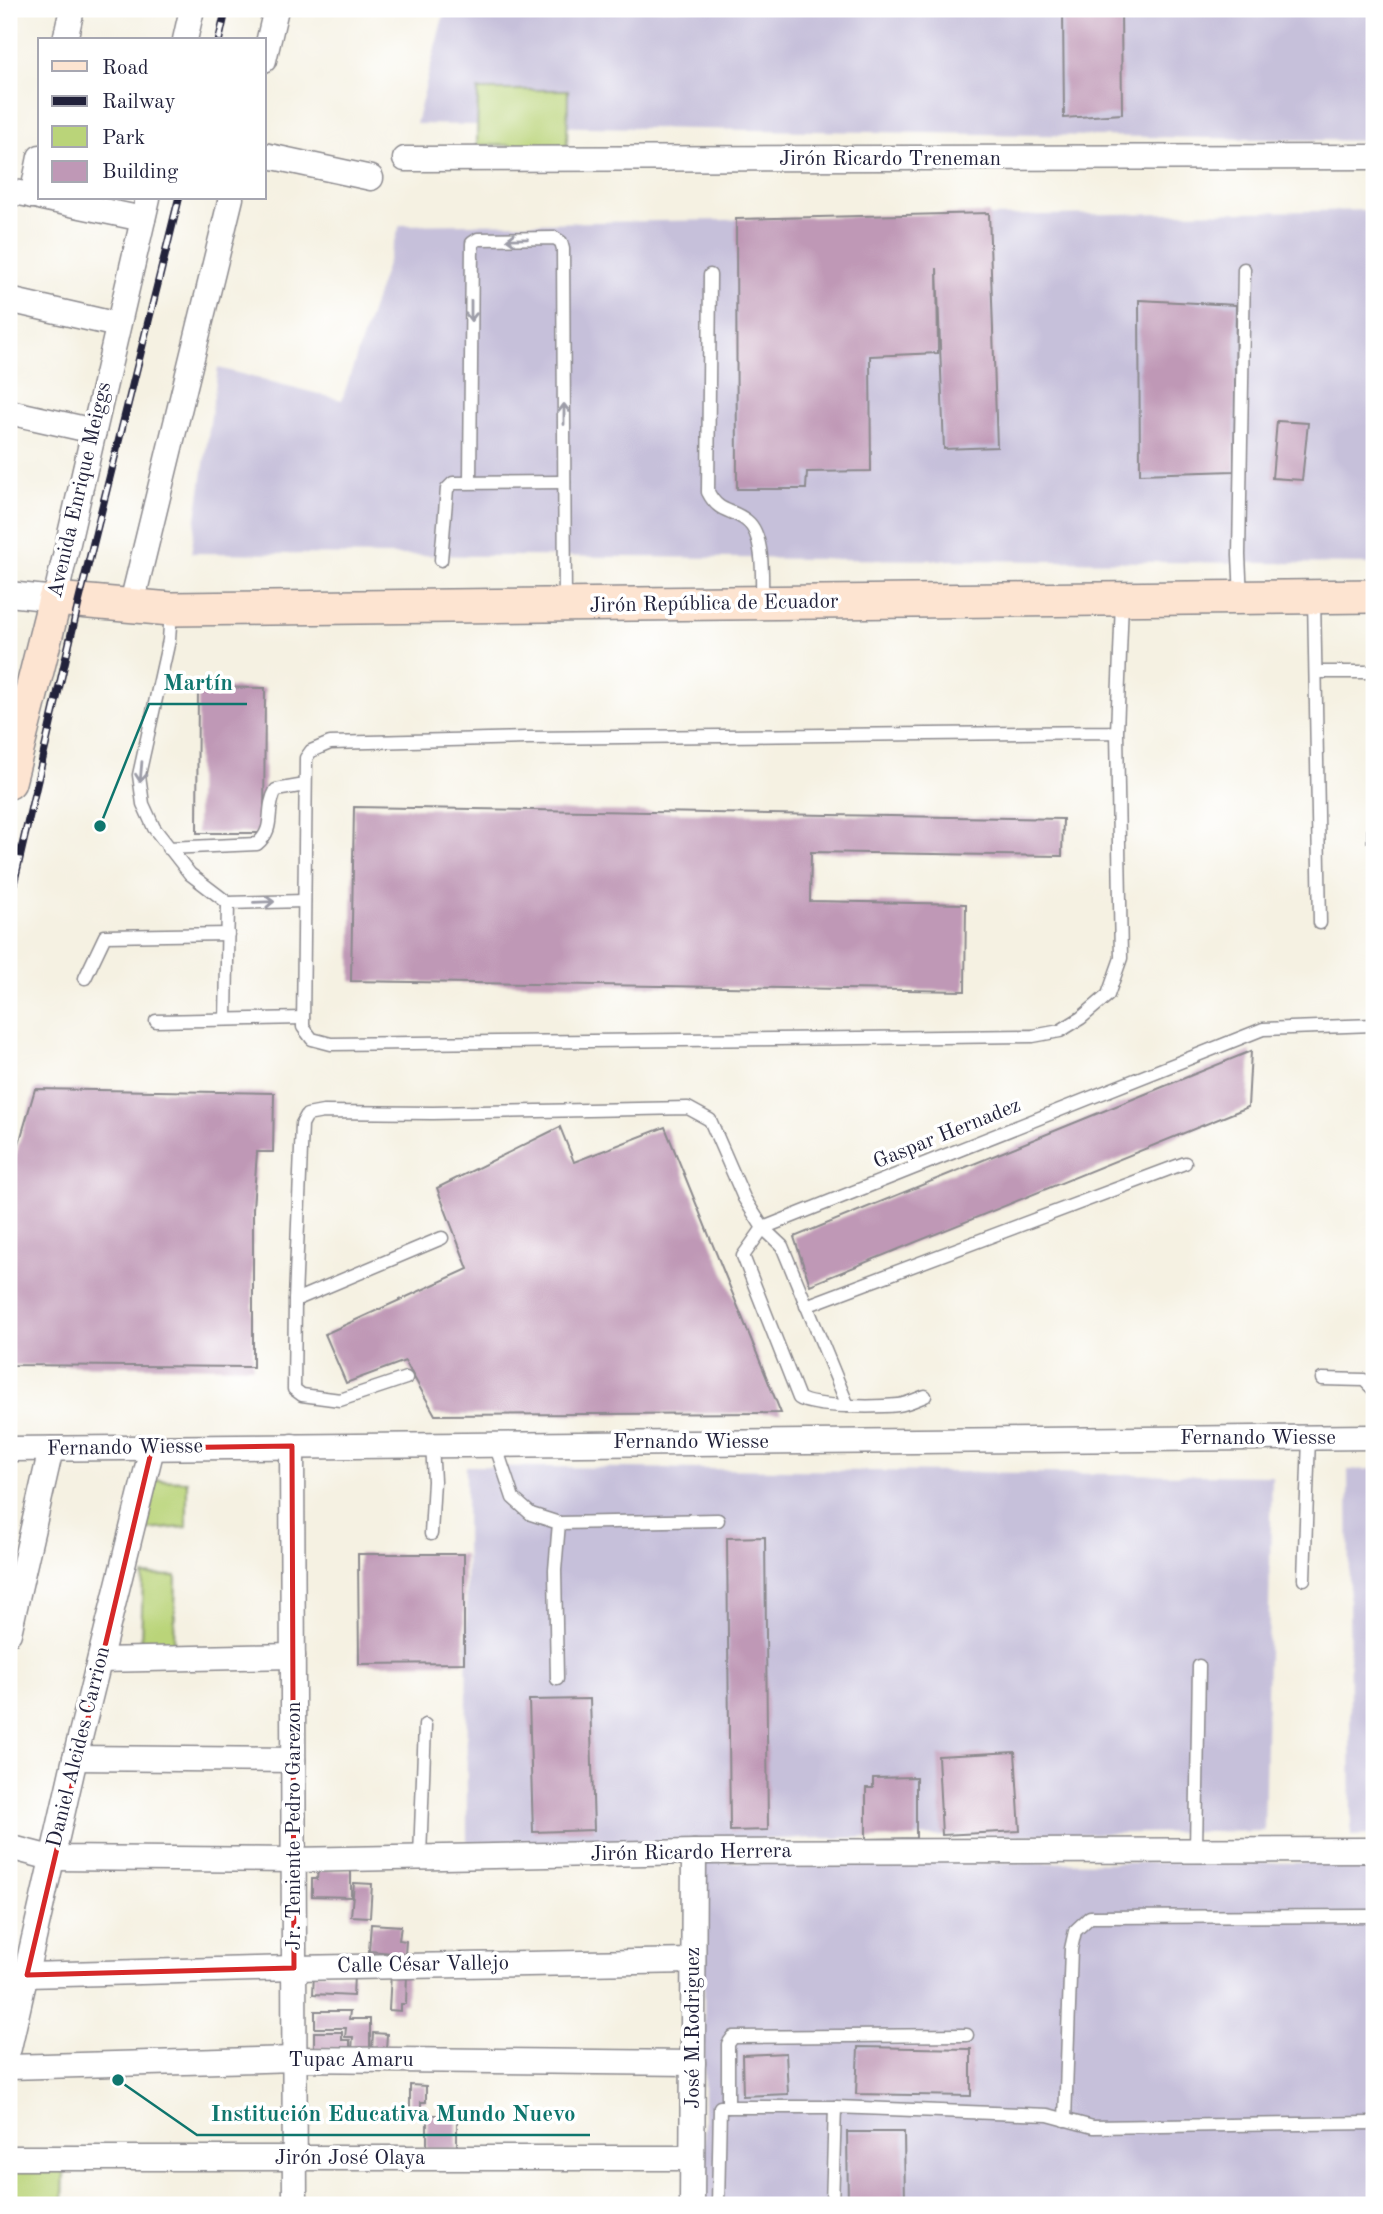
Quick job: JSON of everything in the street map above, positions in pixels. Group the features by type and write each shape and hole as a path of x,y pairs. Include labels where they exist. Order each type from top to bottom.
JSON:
{"street":[{"path":"65,38 72,9"},
{"path":"185,38 192,9"},
{"path":"266,52 276,9"},
{"path":"266,155 371,178"},
{"name":"Jirón Ricardo Treneman","path":"405,159 1374,157"},
{"path":"31,196 38,166"},
{"path":"69,200 145,208"},
{"path":"131,607 231,200"},
{"name":"Avenida Enrique Meiggs","path":"9,782 16,722 55,599 145,208"},
{"path":"9,300 118,325"},
{"path":"9,412 94,431"},
{"path":"9,594 55,599"},
{"name":"Jirón República de Ecuador","path":"55,599 171,609 1374,596"},
{"name":"Fernando Wiesse","path":"9,1449 1374,1437"},
{"name":"Jr. Teniente Pedro Garezon","path":"292,1446 295,2205"},
{"name":"Daniel Alcides Carrion","path":"9,2048 51,1858 152,1448"},
{"path":"9,1633 51,1449"},
{"path":"100,1660 293,1656"},
{"path":"75,1758 293,1760"},
{"name":"Jirón Ricardo Herrera","path":"9,1847 51,1858 294,1860 694,1852 1374,1850"},
{"name":"José M.Rodriguez","path":"692,2205 694,1852"},
{"name":"Calle César Vallejo","path":"27,1975 693,1961"},
{"name":"Tupac Amaru","path":"9,2067 295,2060 693,2063"},
{"name":"Jirón José Olaya","path":"9,2158 692,2158"}],"lane":[{"path":"470,482 472,243 478,239 555,238 561,242 563,249 565,606"},
{"path":"1241,598 1239,555 1244,269"},
{"path":"710,275 708,492 714,504 746,520 757,532 762,572 762,603"},
{"path":"441,560 447,489 453,483 564,482"},
{"path":"1314,597 1320,923"},
{"path":"1117,732 526,738 330,743 311,751 306,758 303,1027 312,1039 331,1044 1032,1036 1060,1031 1081,1018 1108,995 1121,958 1117,732 1122,600"},
{"path":"171,609 169,640 138,775 143,804 154,828 190,874 228,903 304,901"},
{"path":"1316,672 1374,672"},
{"path":"168,848 257,844 265,837 270,827 269,802 276,790 306,785"},
{"path":"226,1019 228,903"},
{"path":"85,978 105,936 228,934"},
{"path":"156,1021 303,1018"},
{"name":"Gaspar Hernadez","path":"763,1228 1263,1029 1374,1025"},
{"path":"406,1378 340,1400 298,1393 294,1389 302,1124 307,1115 688,1108 710,1120 744,1198 763,1228 782,1246 848,1406"},
{"path":"806,1306 1185,1163"},
{"path":"763,1228 743,1256 799,1398 807,1402 848,1406 901,1405 925,1396"},
{"path":"295,1300 442,1238"},
{"path":"1322,1379 1364,1380 1374,1390"},
{"path":"1304,1579 1309,1438"},
{"path":"431,1534 434,1481 432,1444"},
{"path":"495,1444 513,1498 531,1514 559,1523 718,1520"},
{"path":"1374,1510 1374,1536"},
{"path":"557,1679 555,1570 559,1523"},
{"path":"1196,1850 1199,1666"},
{"path":"420,1857 425,1725"},
{"path":"1066,2120 1071,1949 1075,1931 1090,1917 1374,1916"},
{"path":"727,2107 728,2044 733,2037 967,2035"},
{"path":"719,2205 720,2106 835,2107 1048,2115 1093,2127 1374,2123"},
{"path":"832,2205 835,2107"}],"highlighted area":[{"path":"292,1446 294,1968 27,1975 152,1448"}],"shaded area":[{"path":"445,9 1374,9 1374,141 416,124"},
{"path":"1374,210 1374,564 191,553 218,368 342,400 400,225"},
{"path":"466,1466 1272,1476 1264,1831 467,1844"},
{"path":"1374,1469 1374,1835 1351,1836 1348,1470"},
{"path":"704,1862 1374,1863 1374,2205 704,2205"}],"green space":[{"path":"478,90 568,90 567,146 477,145"},
{"path":"156,1480 187,1481 187,1527 146,1530"},
{"path":"143,1575 176,1576 174,1643 141,1643"},
{"path":"64,2166 63,2205 9,2205 9,2167"}],"building":[{"path":"1063,9 1121,9 1122,114 1064,118"},
{"path":"989,213 997,447 944,449 937,268 938,353 870,356 871,471 807,472 806,489 737,489 736,219"},
{"path":"1139,300 1236,305 1234,471 1140,474"},
{"path":"1277,421 1308,423 1302,480 1272,478"},
{"path":"198,687 265,688 264,833 197,833"},
{"path":"1367,800 1374,800 1374,842 1367,842"},
{"path":"354,807 1063,819 1062,856 811,852 810,901 966,904 965,991 351,981"},
{"path":"1251,1051 1248,1107 810,1285 794,1237"},
{"path":"35,1089 274,1093 273,1152 257,1152 253,1209 253,1367 9,1365 9,1178"},
{"path":"560,1127 574,1162 665,1127 781,1413 435,1415 405,1361 346,1383 325,1334 468,1269 437,1188"},
{"path":"765,1537 768,1830 730,1831 727,1538"},
{"path":"358,1554 464,1554 464,1663 359,1664"},
{"path":"590,1699 594,1830 533,1832 529,1700"},
{"path":"1015,1752 1020,1831 942,1835 938,1756"},
{"path":"916,1777 916,1838 866,1839 866,1788 873,1788 873,1778"},
{"path":"318,1870 351,1871 351,1897 312,1896 312,1879 317,1879"},
{"path":"354,1883 372,1884 370,1917 351,1916"},
{"path":"371,1924 401,1926 399,1940 406,1941 405,1954 369,1951"},
{"path":"314,1973 354,1975 353,1996 313,1994"},
{"path":"391,1973 407,1974 406,2004 401,2004 401,2011 389,2010"},
{"path":"315,2011 350,2011 349,2019 370,2019 370,2049 352,2049 353,2037 345,2037 346,2028 315,2028"},
{"path":"314,2032 342,2032 342,2040 350,2040 350,2049 314,2049"},
{"path":"373,2033 387,2034 386,2050 372,2049"},
{"path":"858,2047 971,2049 971,2096 856,2094"},
{"path":"786,2053 788,2094 743,2096 742,2055"},
{"path":"410,2085 426,2086 426,2102 421,2102 421,2110 410,2110"},
{"path":"427,2115 457,2115 457,2149 427,2149"},
{"path":"847,2132 904,2132 905,2205 848,2205"}],"railway":[{"path":"219,38 226,9"},
{"path":"9,904 79,601 179,200"}],"place":[{"name":"Martín","path":"100,826"},
{"name":"Institución Educativa Mundo Nuevo","path":"118,2080"}]}
